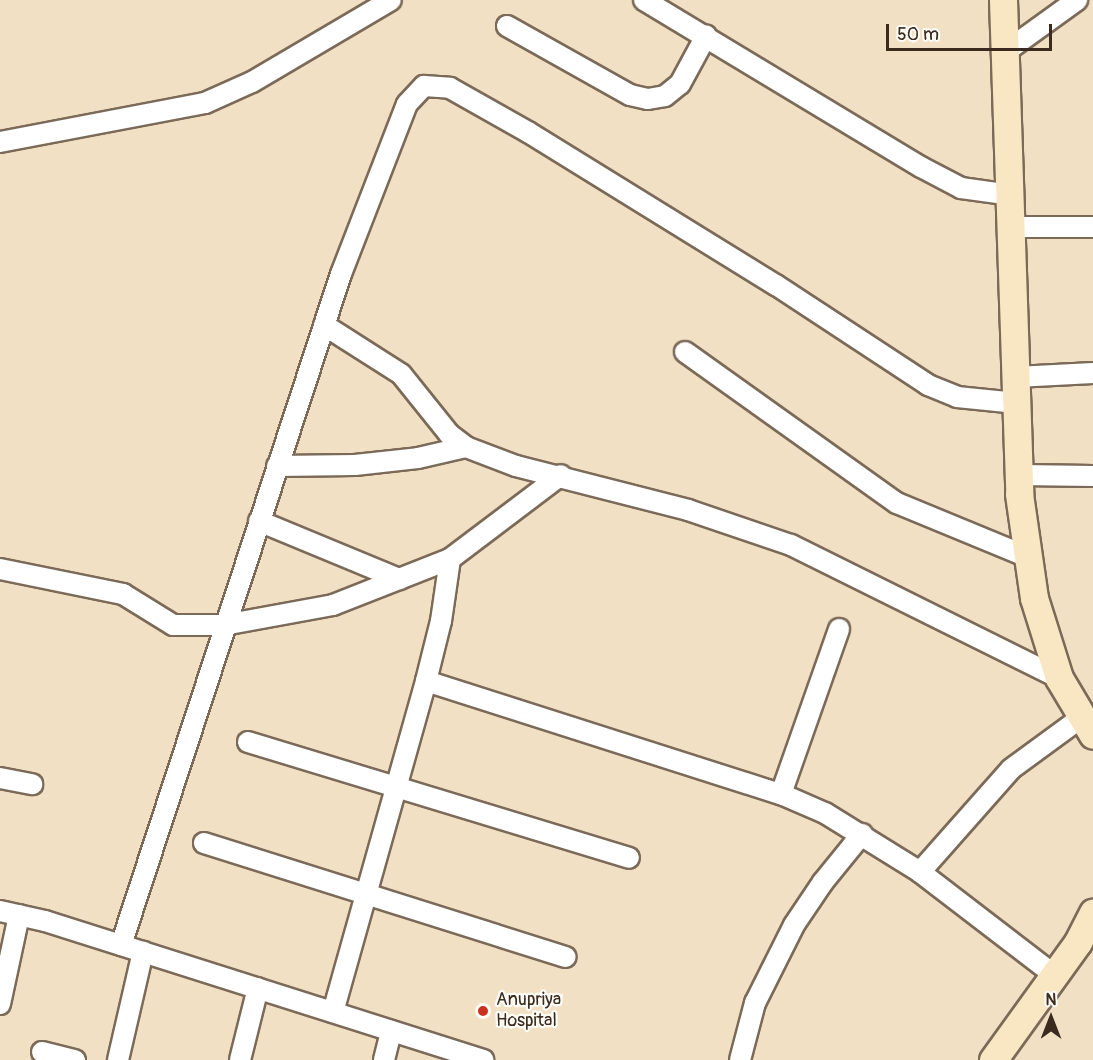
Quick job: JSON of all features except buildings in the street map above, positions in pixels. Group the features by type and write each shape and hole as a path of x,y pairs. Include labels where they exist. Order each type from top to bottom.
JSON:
{"main road":[{"path":"1003,0 1019,476 1028,557 1034,598 1059,678 1088,726"},
{"path":"993,1060 1054,975 1093,914"}],"street":[{"path":"0,142 205,103 252,82 391,0"},
{"path":"644,0 921,167 962,188 1011,195"},
{"path":"1005,52 1077,0"},
{"path":"507,26 630,95 648,99 664,96 680,84 706,36"},
{"path":"121,945 324,325 407,104 424,86 433,84 450,88 528,132 776,285 928,385 957,397 1017,403"},
{"path":"1012,227 1093,227"},
{"path":"324,325 401,374 449,434 466,447 516,466 561,475 688,510 791,545 1059,678"},
{"path":"685,352 897,503 1028,557"},
{"path":"1016,377 1093,373"},
{"path":"277,466 355,465 418,458 466,447"},
{"path":"0,569 123,594 172,625 224,625 333,605 450,559 561,475"},
{"path":"1019,476 1093,476"},
{"path":"259,521 399,579"},
{"path":"333,1012 426,681 441,621 450,559"},
{"path":"781,794 839,629"},
{"path":"426,681 781,794 862,834 920,872 1054,975"},
{"path":"920,872 1011,769 1088,726"},
{"path":"248,742 396,789 629,858"},
{"path":"0,778 32,784"},
{"path":"740,1060 755,1003 794,925 823,882 862,834"},
{"path":"204,843 565,957"},
{"path":"0,911 121,945 480,1060"},
{"path":"0,1004 19,915"},
{"path":"118,1060 143,952"},
{"path":"240,1060 258,988"},
{"path":"384,1060 392,1031"},
{"path":"42,1052 75,1060"}],"place":[{"name":"Anupriya Hospital","path":"483,1011"}]}
